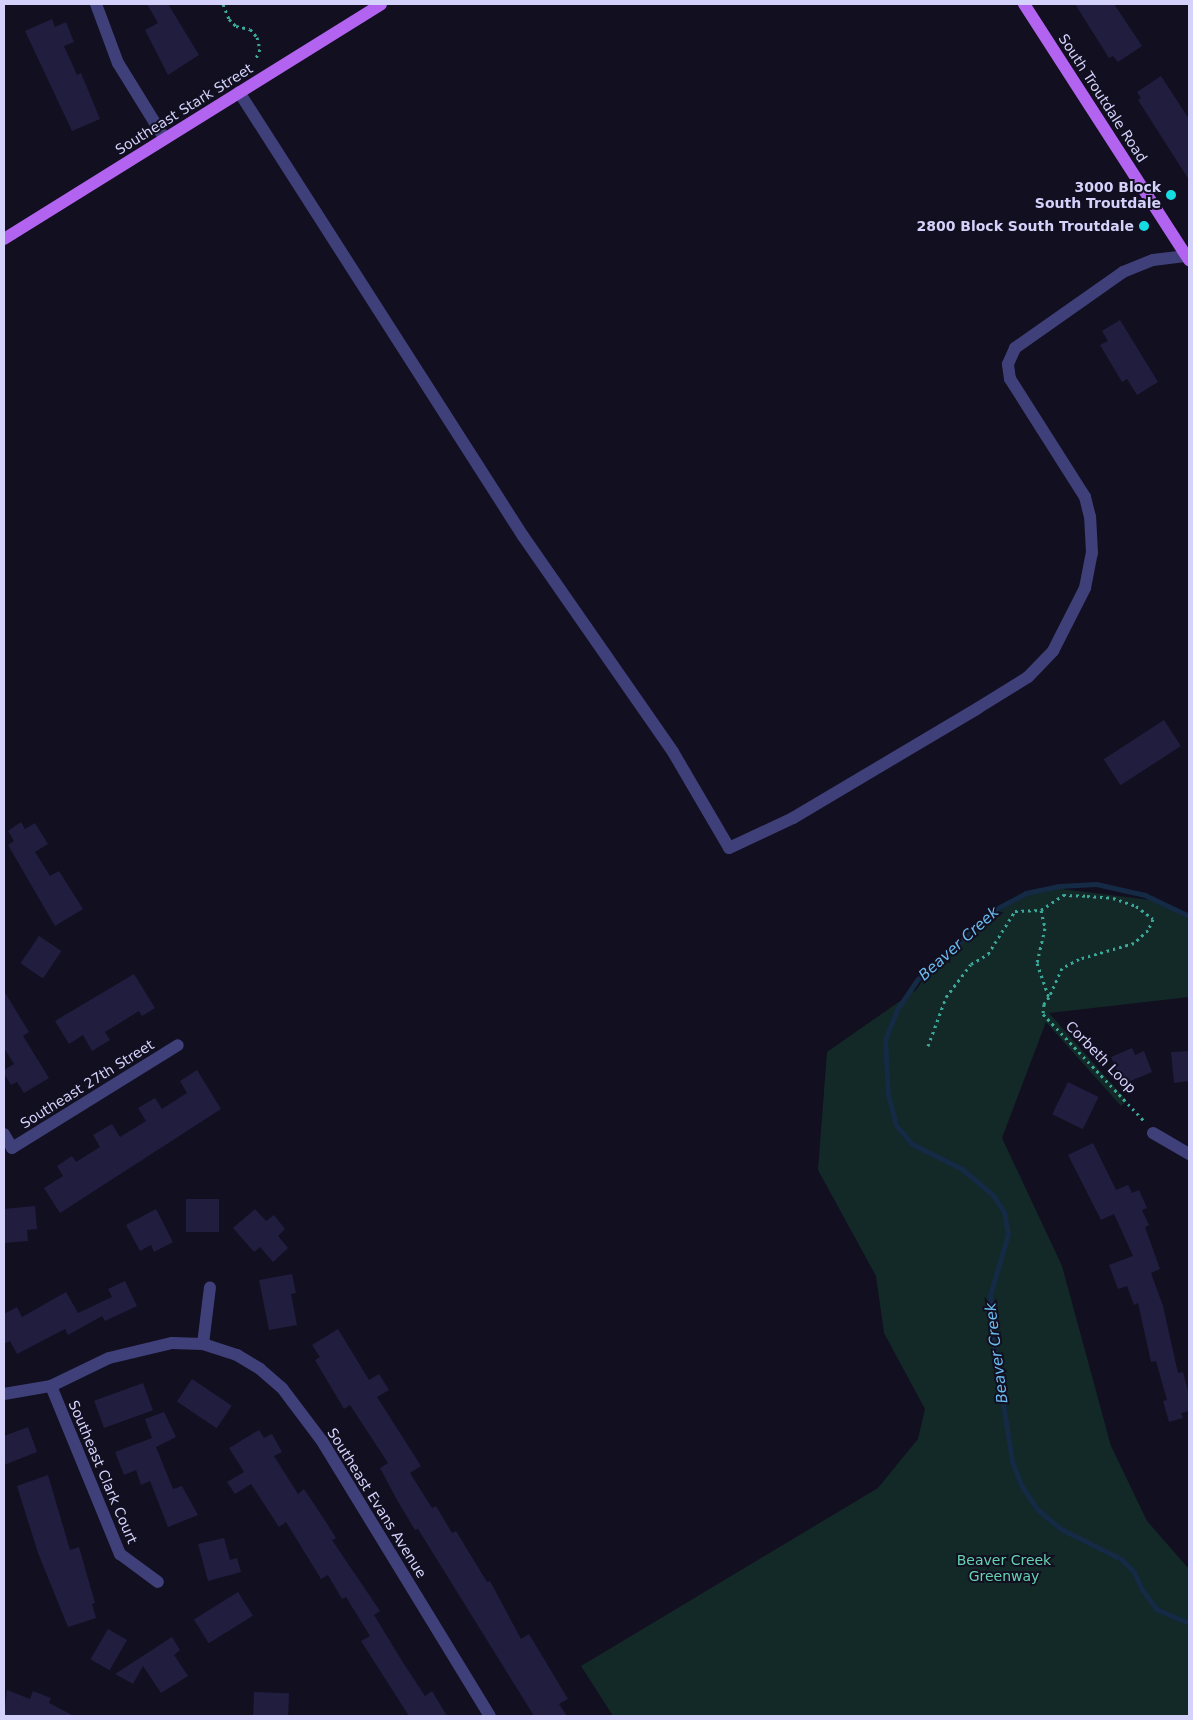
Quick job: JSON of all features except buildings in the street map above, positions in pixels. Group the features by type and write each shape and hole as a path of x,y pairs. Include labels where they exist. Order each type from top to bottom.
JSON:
{"main road":[{"name":"Southeast Stark Street","path":"4,239 381,4"},
{"name":"South Troutdale Road","path":"1024,4 1188,258"}],"street":[{"path":"96,4 118,63 165,139"},
{"path":"240,92 523,536 673,752 729,848 793,818 978,708 1028,677 1053,651 1085,588 1092,554 1090,517 1085,497 1010,379 1008,364 1014,348 1123,272 1153,260 1188,258"},
{"name":"Southeast 27th Street","path":"4,1134 12,1148 178,1045"},
{"path":"1153,1133 1189,1154"},
{"path":"202,1344 210,1287"},
{"name":"Southeast Evans Avenue","path":"4,1394 51,1386 132,1350 172,1343 202,1344 237,1355 260,1369 298,1407 322,1441 490,1716"},
{"name":"Southeast Clark Court","path":"51,1386 120,1554 158,1582"}],"path":[{"path":"223,4 229,19 236,26 250,30 257,37 260,49 256,58"},
{"name":"Corbeth Loop","path":"1049,996 1037,963 1045,928 1041,910 1063,895 1113,898 1136,906 1153,920 1148,930 1134,943 1079,959 1062,968 1049,996 1044,1004 1043,1014 1133,1106 1153,1133"},
{"path":"928,1046 946,997 971,964 988,954 1006,921 1015,911 1041,910"}],"green space":[{"name":"Beaver Creek Greenway","path":"1053,888 1151,900 1189,916 1189,997 1049,1013 1127,1101 1121,1106 1046,1022 1002,1138 1062,1266 1111,1446 1147,1521 1189,1569 1189,1716 613,1716 581,1666 878,1488 918,1439 925,1409 884,1333 876,1276 818,1170 827,1052 916,990 933,966 1017,897"}],"waterway":[{"name":"Beaver Creek","path":"1189,916 1145,895 1096,884 1059,886 1026,893 998,908 917,980 897,1010 885,1040 888,1095 896,1125 912,1144 962,1169 993,1195 1004,1212 1008,1234 990,1295 991,1326 1012,1461 1021,1485 1037,1509 1061,1529 1121,1559 1134,1572 1141,1588 1156,1609 1189,1623"}],"place":[{"name":"3000 Block South Troutdale","path":"1171,195"},
{"name":"2800 Block South Troutdale","path":"1144,226"}]}
